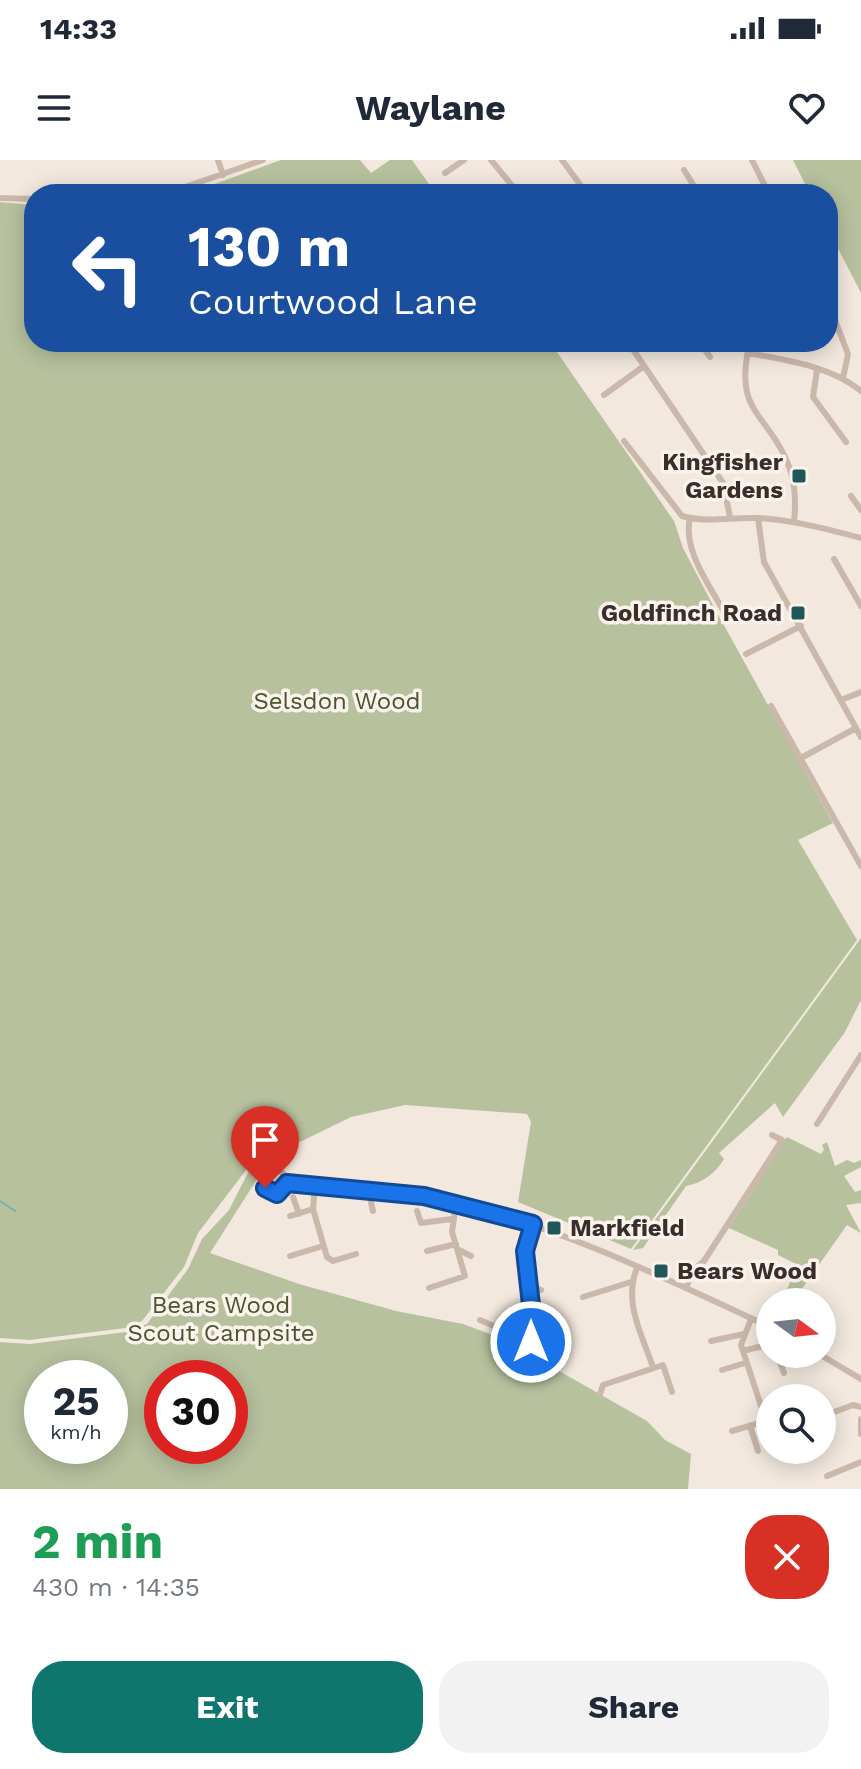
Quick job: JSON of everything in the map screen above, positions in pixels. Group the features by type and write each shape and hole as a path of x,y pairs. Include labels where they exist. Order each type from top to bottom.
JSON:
{"street":[{"path":"218,160 223,175"},
{"path":"196,184 263,160"},
{"path":"445,173 464,160"},
{"path":"491,160 511,184"},
{"path":"562,160 580,184"},
{"path":"752,160 764,184"},
{"path":"684,170 693,184"},
{"path":"0,198 24,199"},
{"path":"838,328 848,354 843,378"},
{"path":"635,352 723,483 730,517"},
{"path":"794,522 797,494 794,473 783,450 755,411 747,392 748,353 843,378 861,391"},
{"path":"604,395 644,366"},
{"path":"817,370 813,397 846,442"},
{"path":"624,441 675,509 690,518 758,518 794,522 861,538"},
{"path":"855,498 861,510"},
{"path":"690,518 688,537 693,551 726,616"},
{"path":"758,518 764,562 861,737"},
{"path":"846,562 836,562 861,606"},
{"path":"746,654 801,626"},
{"path":"841,700 861,692"},
{"path":"771,706 861,866"},
{"path":"801,758 856,728"},
{"path":"817,1124 861,1055"},
{"path":"852,1070 861,1076"},
{"path":"686,1288 692,1271 704,1261 782,1140 772,1135"},
{"path":"287,1183 368,1189 456,1203 533,1224 686,1288 756,1321"},
{"path":"315,1186 313,1209 327,1257 333,1261 356,1254"},
{"path":"368,1189 373,1211"},
{"path":"293,1197 299,1214"},
{"path":"429,1288 468,1278 457,1247 452,1219 456,1203"},
{"path":"290,1216 313,1209"},
{"path":"417,1211 421,1223 452,1219"},
{"path":"480,1320 531,1342 533,1334 525,1251 533,1224"},
{"path":"290,1256 323,1246"},
{"path":"427,1251 457,1247 471,1256"},
{"path":"637,1268 631,1282 633,1311 653,1367"},
{"path":"583,1297 631,1282"},
{"path":"529,1285 541,1290"},
{"path":"751,1319 744,1334 743,1351 756,1390"},
{"path":"711,1341 744,1334"},
{"path":"743,1351 756,1348"},
{"path":"722,1370 745,1363"},
{"path":"836,1363 860,1375"},
{"path":"600,1394 603,1385 663,1365 672,1392"},
{"path":"782,1368 784,1373"},
{"path":"836,1411 853,1405 861,1407"},
{"path":"861,1419 861,1434"},
{"path":"732,1431 756,1424"},
{"path":"750,1426 756,1445"},
{"path":"827,1476 861,1462"}],"green space":[{"path":"281,160 360,160 371,173 390,160 412,160 429,184 215,184"},
{"path":"793,160 861,160 861,293 838,248 838,184 805,184"},
{"name":"Selsdon Wood","path":"0,202 24,204 24,352 557,352 674,521 683,548 715,609 833,823 798,840 857,940 631,1249 518,1202 531,1122 527,1114 405,1105 351,1117 302,1141 262,1150 266,1165 210,1253 299,1284 396,1311 463,1324 501,1338 647,1421 665,1440 691,1454 688,1489 0,1489 0,1342 30,1344 126,1332 147,1324 188,1269 202,1239 229,1210 256,1157 198,1233 184,1267 142,1321 126,1328 29,1340 0,1338"},
{"path":"861,938 861,1000 845,1032 783,1117 775,1103 719,1153 724,1159 712,1173 686,1186 643,1248 633,1250"},
{"path":"787,1137 821,1154 824,1150 822,1145 827,1142 835,1166 847,1160 854,1163 861,1160 861,1167 844,1176 855,1192 861,1190 861,1203 846,1205 861,1233 847,1225 803,1288 787,1288 798,1265 778,1255 778,1250 729,1228"}],"waterway":[{"path":"0,1201 15,1211"}],"place":[{"name":"Kingfisher Gardens","path":"799,476"},
{"name":"Goldfinch Road","path":"798,613"},
{"name":"Markfield","path":"554,1228"},
{"name":"Bears Wood","path":"661,1271"}],"route":[{"path":"265,1188 277,1194 287,1183 391,1191 456,1203 533,1224 525,1251 533,1323 531,1342"}],"park label":[{"name":"Bears Wood Scout Campsite","path":"221,1319"}]}
